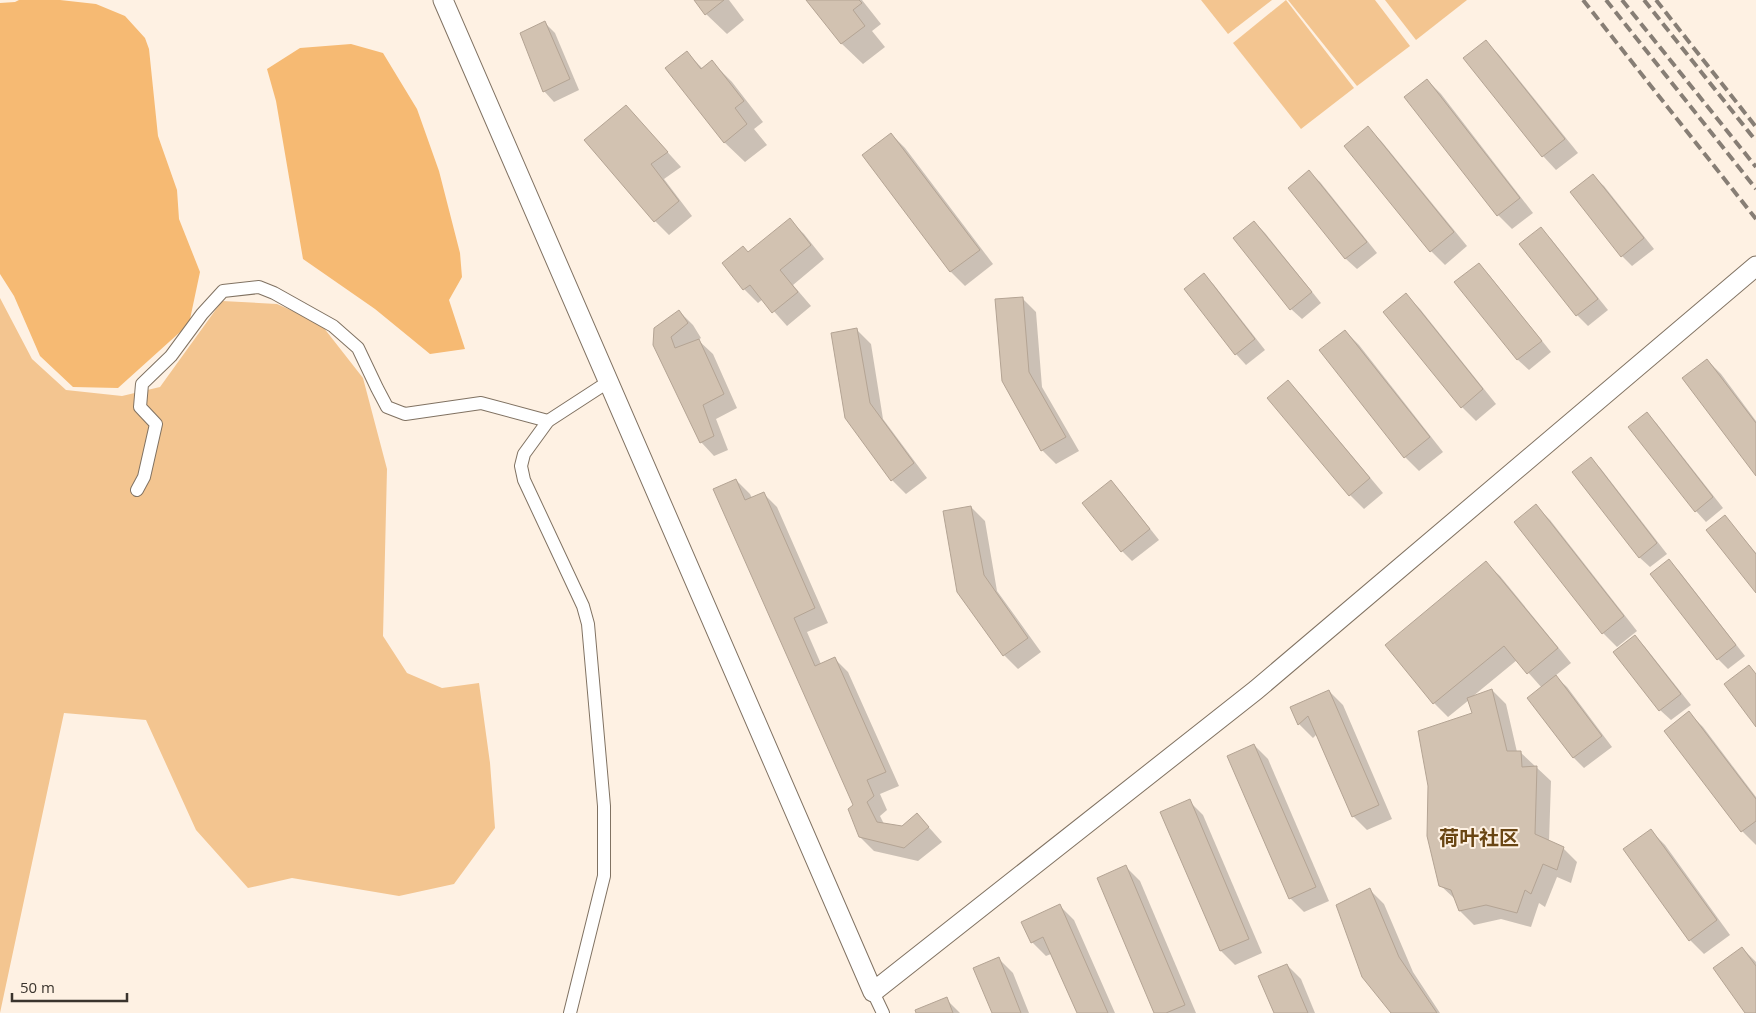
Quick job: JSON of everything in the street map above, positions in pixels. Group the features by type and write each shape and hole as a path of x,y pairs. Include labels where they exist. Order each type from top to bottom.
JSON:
{"main road":[{"path":"443,0 873,992 1256,690 1756,266"}],"street":[{"path":"136,490 144,477 156,424 140,407 142,384 171,356 202,314 223,291 259,287 274,293 333,326 358,348 387,407 405,414 481,403 548,421"},
{"path":"570,1013 604,876 604,806 588,624 584,606 524,480 521,466 524,454 548,421 608,382"},
{"path":"873,992 883,1013"}],"shaded area":[{"path":"19,0 60,0 96,4 125,16 145,38 149,49 158,136 177,190 179,219 200,272 189,324 118,388 73,387 40,356 14,296 0,274 0,3"},
{"path":"1201,0 1272,0 1228,34"},
{"path":"1286,0 1354,88 1301,129 1233,43"},
{"path":"1288,0 1375,0 1410,46 1357,86"},
{"path":"1385,0 1467,0 1416,40"},
{"path":"351,44 383,53 417,109 439,171 460,253 462,277 449,300 465,349 430,354 375,309 303,259 276,101 267,69 300,48"},
{"path":"0,298 32,359 66,390 122,396 160,387 222,301 277,304 320,323 363,378 387,469 383,636 407,673 442,688 479,683 490,763 495,828 454,884 399,896 292,878 248,888 196,830 146,720 64,713 0,1013"}],"building":[{"path":"694,0 724,0 705,15"},
{"path":"806,0 859,0 862,3 853,10 865,26 841,44"},
{"path":"545,21 570,79 543,92 520,33"},
{"path":"1486,40 1565,139 1542,157 1463,58"},
{"path":"687,51 701,69 712,60 744,101 735,108 747,124 724,143 665,68"},
{"path":"1427,79 1520,198 1497,216 1404,97"},
{"path":"626,105 668,152 651,164 679,201 654,222 584,140"},
{"path":"1368,126 1454,232 1430,252 1344,146"},
{"path":"891,133 980,250 950,272 862,155"},
{"path":"1309,170 1367,242 1345,259 1288,188"},
{"path":"1593,174 1644,238 1621,257 1570,192"},
{"path":"790,218 811,245 780,270 798,292 772,313 750,285 743,290 722,263 743,246 748,252"},
{"path":"1254,221 1312,292 1290,310 1233,238"},
{"path":"1541,227 1598,299 1576,316 1519,244"},
{"path":"1479,263 1542,341 1517,360 1454,282"},
{"path":"1204,273 1255,339 1235,355 1184,289"},
{"path":"1406,293 1483,389 1461,408 1383,312"},
{"path":"1023,297 1029,372 1066,437 1041,451 1002,381 995,299"},
{"path":"679,310 688,323 671,337 675,348 699,339 724,394 703,405 714,436 700,443 653,345 654,328"},
{"path":"857,328 870,403 914,463 891,481 845,418 831,333"},
{"path":"1345,330 1430,437 1404,458 1319,350"},
{"path":"1707,359 1756,423 1756,476 1682,378"},
{"path":"1288,380 1370,478 1349,496 1267,398"},
{"path":"1647,412 1713,497 1695,512 1628,427"},
{"path":"1591,457 1657,543 1639,558 1572,472"},
{"path":"736,479 745,500 764,492 815,608 794,618 815,666 835,657 886,772 867,780 874,796 867,802 877,822 902,826 917,813 929,827 904,848 859,837 848,809 853,805 713,489"},
{"path":"1111,480 1150,529 1121,552 1082,503"},
{"path":"1536,504 1624,616 1602,634 1514,522"},
{"path":"971,506 984,575 1028,638 1003,656 957,592 943,511"},
{"path":"1725,515 1756,554 1756,593 1706,530"},
{"path":"1669,559 1736,645 1717,660 1650,574"},
{"path":"1486,561 1558,648 1527,674 1504,646 1433,704 1385,645"},
{"path":"1635,635 1681,694 1659,711 1613,652"},
{"path":"1749,665 1756,674 1756,727 1724,684"},
{"path":"1556,675 1602,736 1573,758 1527,698"},
{"path":"1492,689 1507,751 1521,751 1522,767 1537,766 1535,834 1564,847 1557,870 1543,864 1531,894 1525,890 1517,913 1486,905 1459,911 1451,890 1439,886 1427,836 1428,786 1418,731 1472,713 1467,698"},
{"path":"1329,690 1379,805 1352,817 1308,716 1298,725 1290,707"},
{"path":"1689,711 1756,799 1756,821 1741,832 1664,731"},
{"path":"1254,744 1316,887 1289,899 1227,756"},
{"path":"1190,799 1249,939 1220,951 1160,812"},
{"path":"1651,829 1717,920 1689,941 1623,849"},
{"path":"1126,865 1185,1005 1166,1013 1154,1013 1097,878"},
{"path":"1370,888 1399,957 1437,1013 1391,1013 1362,977 1336,905"},
{"path":"1060,904 1108,1013 1077,1013 1043,937 1031,943 1021,922"},
{"path":"1742,947 1756,966 1756,1013 1745,1013 1713,968"},
{"path":"999,957 1021,1013 992,1013 973,968"},
{"path":"1287,964 1308,1013 1274,1013 1258,976"},
{"path":"947,997 953,1013 916,1013 915,1010"}],"railway":[{"path":"1583,0 1756,219"},
{"path":"1606,0 1756,189"},
{"path":"1622,0 1756,167"},
{"path":"1644,0 1756,141"},
{"path":"1656,0 1756,127"}],"district":[{"name":"荷叶社区","path":"1479,838"}]}
